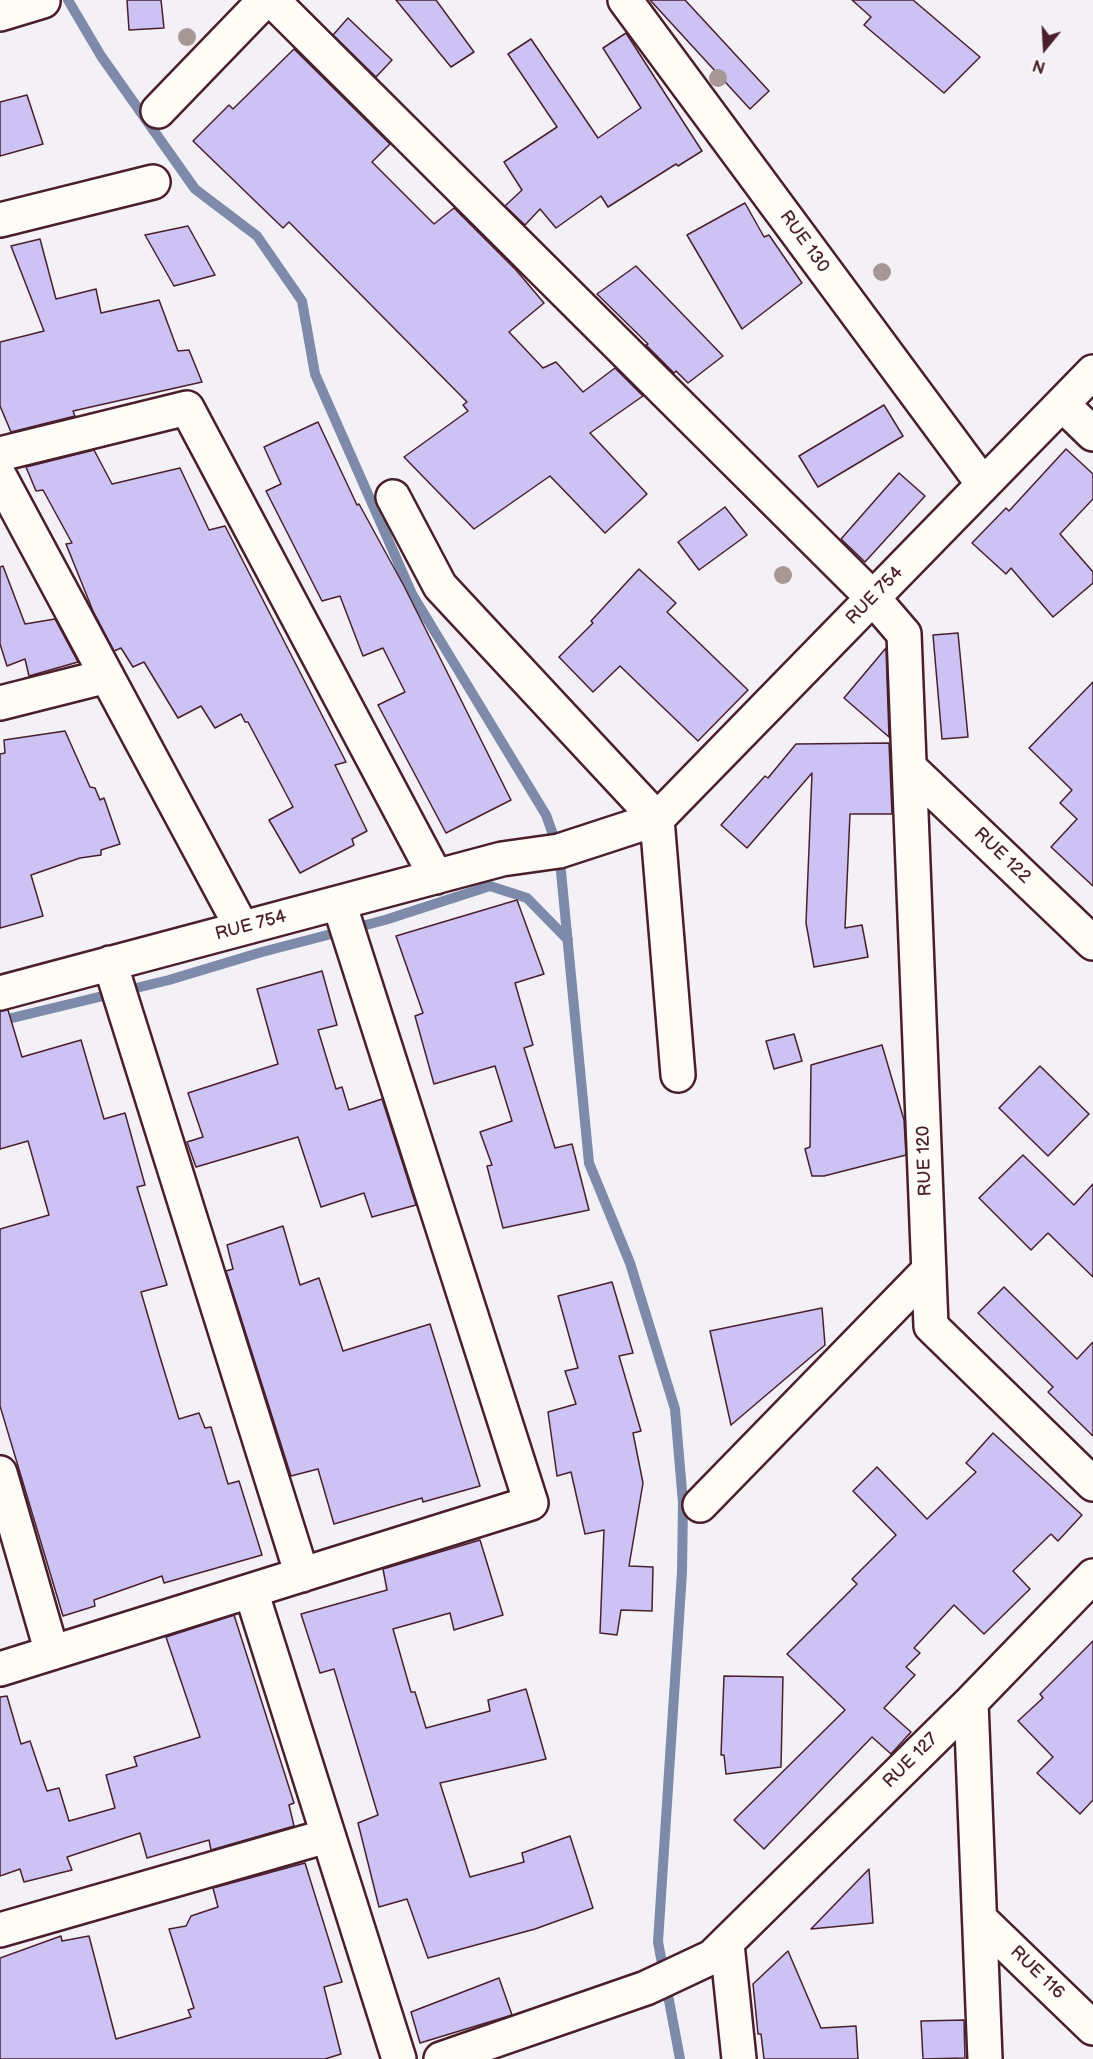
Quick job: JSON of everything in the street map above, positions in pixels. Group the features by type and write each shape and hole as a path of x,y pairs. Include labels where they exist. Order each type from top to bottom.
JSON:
{"street":[{"path":"158,111 265,0"},
{"name":"RUE 120","path":"272,0 873,598 904,634 912,770 931,1326 1093,1484"},
{"name":"RUE 130","path":"625,0 983,484"},
{"path":"0,14 43,1"},
{"path":"0,220 153,182"},
{"name":"RUE 754","path":"0,993 502,859 559,851 657,819 1093,372"},
{"path":"1062,404 1093,434"},
{"path":"0,454 187,408 436,877"},
{"path":"0,477 242,928"},
{"path":"393,497 440,586 657,819 678,1075"},
{"path":"0,703 107,675"},
{"name":"RUE 122","path":"912,770 1093,943"},
{"path":"0,1669 531,1503 339,903"},
{"path":"110,963 302,1575"},
{"path":"700,1505 929,1270"},
{"path":"0,1473 52,1653"},
{"name":"RUE 127","path":"441,2059 646,1988 698,1965 727,1944 971,1702 1093,1576"},
{"path":"251,1591 399,2059"},
{"path":"971,1702 985,2059"},
{"path":"0,1930 327,1836"},
{"name":"RUE 116","path":"980,1919 1093,2028"},
{"path":"727,1944 739,2059"}],"building":[{"path":"127,0 161,0 164,28 129,30"},
{"path":"396,0 436,0 474,52 451,67"},
{"path":"650,0 685,0 769,91 750,109"},
{"path":"852,0 913,0 980,57 944,93 864,25 871,17"},
{"path":"348,18 392,60 376,77 333,35"},
{"path":"626,33 702,151 678,166 676,164 608,207 601,196 556,228 540,209 525,225 505,206 522,190 504,162 557,127 508,54 531,39 598,138 641,108 603,48"},
{"path":"294,49 390,144 372,162 434,224 454,208 516,270 544,303 509,332 543,368 556,362 583,392 615,368 643,396 590,433 647,494 605,533 550,476 474,529 404,457 468,411 463,405 467,402 289,222 283,228 193,141 229,105 233,109"},
{"path":"27,95 43,144 0,156 0,102"},
{"path":"745,203 764,237 769,235 802,283 742,329 687,235"},
{"path":"188,226 215,275 174,286 145,235"},
{"path":"40,239 56,299 96,289 101,313 159,300 178,351 189,350 202,382 73,411 75,416 11,432 0,406 0,342 44,331 11,246"},
{"path":"636,266 723,356 688,383 676,371 674,373 597,294"},
{"path":"884,405 903,436 818,487 799,456"},
{"path":"318,422 357,505 359,504 404,586 511,800 446,833 378,705 405,692 383,648 363,656 340,596 322,601 266,491 281,484 264,447"},
{"path":"1066,449 1093,474 1093,499 1060,534 1093,572 1093,583 1053,617 1011,568 1006,574 972,543 1006,508 1009,511"},
{"path":"94,450 112,484 180,468 209,530 225,526 346,762 335,765 367,831 352,839 354,845 300,873 269,820 293,807 248,722 245,722 241,714 215,728 201,706 178,718 144,662 133,667 121,648 114,651 93,611 66,544 72,543 43,490 36,491 26,467"},
{"path":"899,473 925,496 865,562 841,539"},
{"path":"725,507 747,535 699,570 678,542"},
{"path":"3,566 25,624 55,619 78,662 29,676 25,659 7,666 0,644 0,567"},
{"path":"639,569 676,603 667,612 748,690 698,741 620,666 593,692 559,657 593,623 591,621"},
{"path":"958,633 968,737 942,739 933,635"},
{"path":"886,648 889,737 844,698"},
{"path":"1093,682 1093,886 1051,847 1077,819 1060,803 1072,790 1029,748"},
{"path":"65,731 90,787 95,788 100,800 104,798 120,844 101,850 101,855 80,858 31,875 43,916 0,928 0,754 5,753 4,740"},
{"path":"889,743 892,814 850,814 845,928 862,925 868,957 814,967 806,923 812,773 747,848 721,825 765,776 768,778 796,744"},
{"path":"517,900 544,974 515,983 533,1045 524,1048 555,1148 572,1144 589,1210 503,1228 487,1166 492,1165 480,1132 512,1121 495,1066 434,1084 415,1016 423,1013 396,936"},
{"path":"322,971 337,1025 318,1030 336,1089 342,1087 349,1110 382,1099 416,1205 372,1217 364,1193 321,1207 298,1137 196,1167 187,1142 203,1137 188,1093 278,1064 257,989"},
{"path":"8,1010 22,1057 81,1040 104,1119 125,1113 145,1185 137,1187 167,1285 141,1292 179,1419 199,1413 205,1428 211,1427 228,1484 239,1481 262,1555 164,1583 162,1576 94,1600 95,1606 63,1616 0,1406 0,1229 49,1215 28,1141 0,1149 0,1011"},
{"path":"794,1034 802,1061 774,1069 766,1041"},
{"path":"882,1045 904,1120 906,1155 824,1176 812,1176 805,1149 810,1147 811,1065"},
{"path":"1040,1066 1089,1114 1048,1156 999,1108"},
{"path":"1023,1155 1074,1205 1093,1184 1093,1277 1048,1233 1031,1250 979,1198"},
{"path":"283,1226 300,1285 319,1278 343,1351 430,1324 480,1486 423,1502 422,1498 334,1524 318,1469 291,1476 226,1271 233,1269 227,1245"},
{"path":"612,1282 633,1353 619,1356 641,1431 633,1433 643,1483 629,1566 653,1567 652,1611 621,1610 617,1635 600,1633 604,1530 585,1534 571,1472 557,1476 548,1412 576,1404 565,1371 578,1368 558,1296"},
{"path":"1004,1287 1077,1359 1093,1342 1093,1436 1048,1392 1053,1387 978,1313"},
{"path":"822,1308 825,1345 731,1425 710,1331"},
{"path":"993,1433 1082,1515 1058,1541 1051,1534 1013,1571 1030,1589 984,1634 954,1605 914,1648 920,1653 906,1667 915,1675 884,1708 911,1732 891,1754 872,1737 764,1849 734,1820 845,1710 787,1654 857,1584 852,1579 896,1535 853,1491 877,1467 927,1519 976,1472 966,1463"},
{"path":"480,1540 503,1615 454,1630 450,1613 393,1629 411,1692 415,1692 426,1728 490,1711 488,1700 526,1689 546,1759 440,1783 470,1877 524,1862 522,1853 570,1836 593,1908 535,1929 428,1958 407,1899 379,1907 358,1823 378,1815 334,1669 320,1673 301,1614 387,1590 383,1569"},
{"path":"234,1615 294,1803 289,1805 294,1826 211,1850 209,1840 147,1858 140,1833 67,1857 72,1870 24,1882 20,1869 0,1876 0,1697 7,1696 21,1744 30,1741 47,1791 59,1788 69,1821 115,1808 106,1775 137,1766 134,1757 200,1737 166,1637"},
{"path":"1093,1641 1093,1800 1080,1814 1037,1773 1053,1757 1018,1721 1043,1698 1040,1694"},
{"path":"724,1676 783,1677 781,1767 726,1774 724,1755 721,1755"},
{"path":"305,1863 342,1982 324,1987 341,2054 325,2059 0,2059 0,1958 61,1936 62,1941 89,1936 116,2039 191,2017 188,2010 194,2008 169,1929 186,1926 191,1916 218,1907 213,1888"},
{"path":"869,1869 873,1923 811,1929"},
{"path":"788,1951 821,2028 856,2026 858,2059 764,2059 761,2034 758,2034 753,1984"},
{"path":"499,1978 512,2015 420,2043 411,2012"},
{"path":"964,2020 965,2058 923,2059 921,2021"}],"waterway":[{"path":"68,0 101,56 195,189 257,236 302,301 315,374 412,594 546,815 559,851 589,1163 630,1263 675,1409 683,1503 682,1572 658,1942 680,2059"},
{"path":"0,1021 169,980 262,952 385,920 490,886 527,898 568,940"}]}
